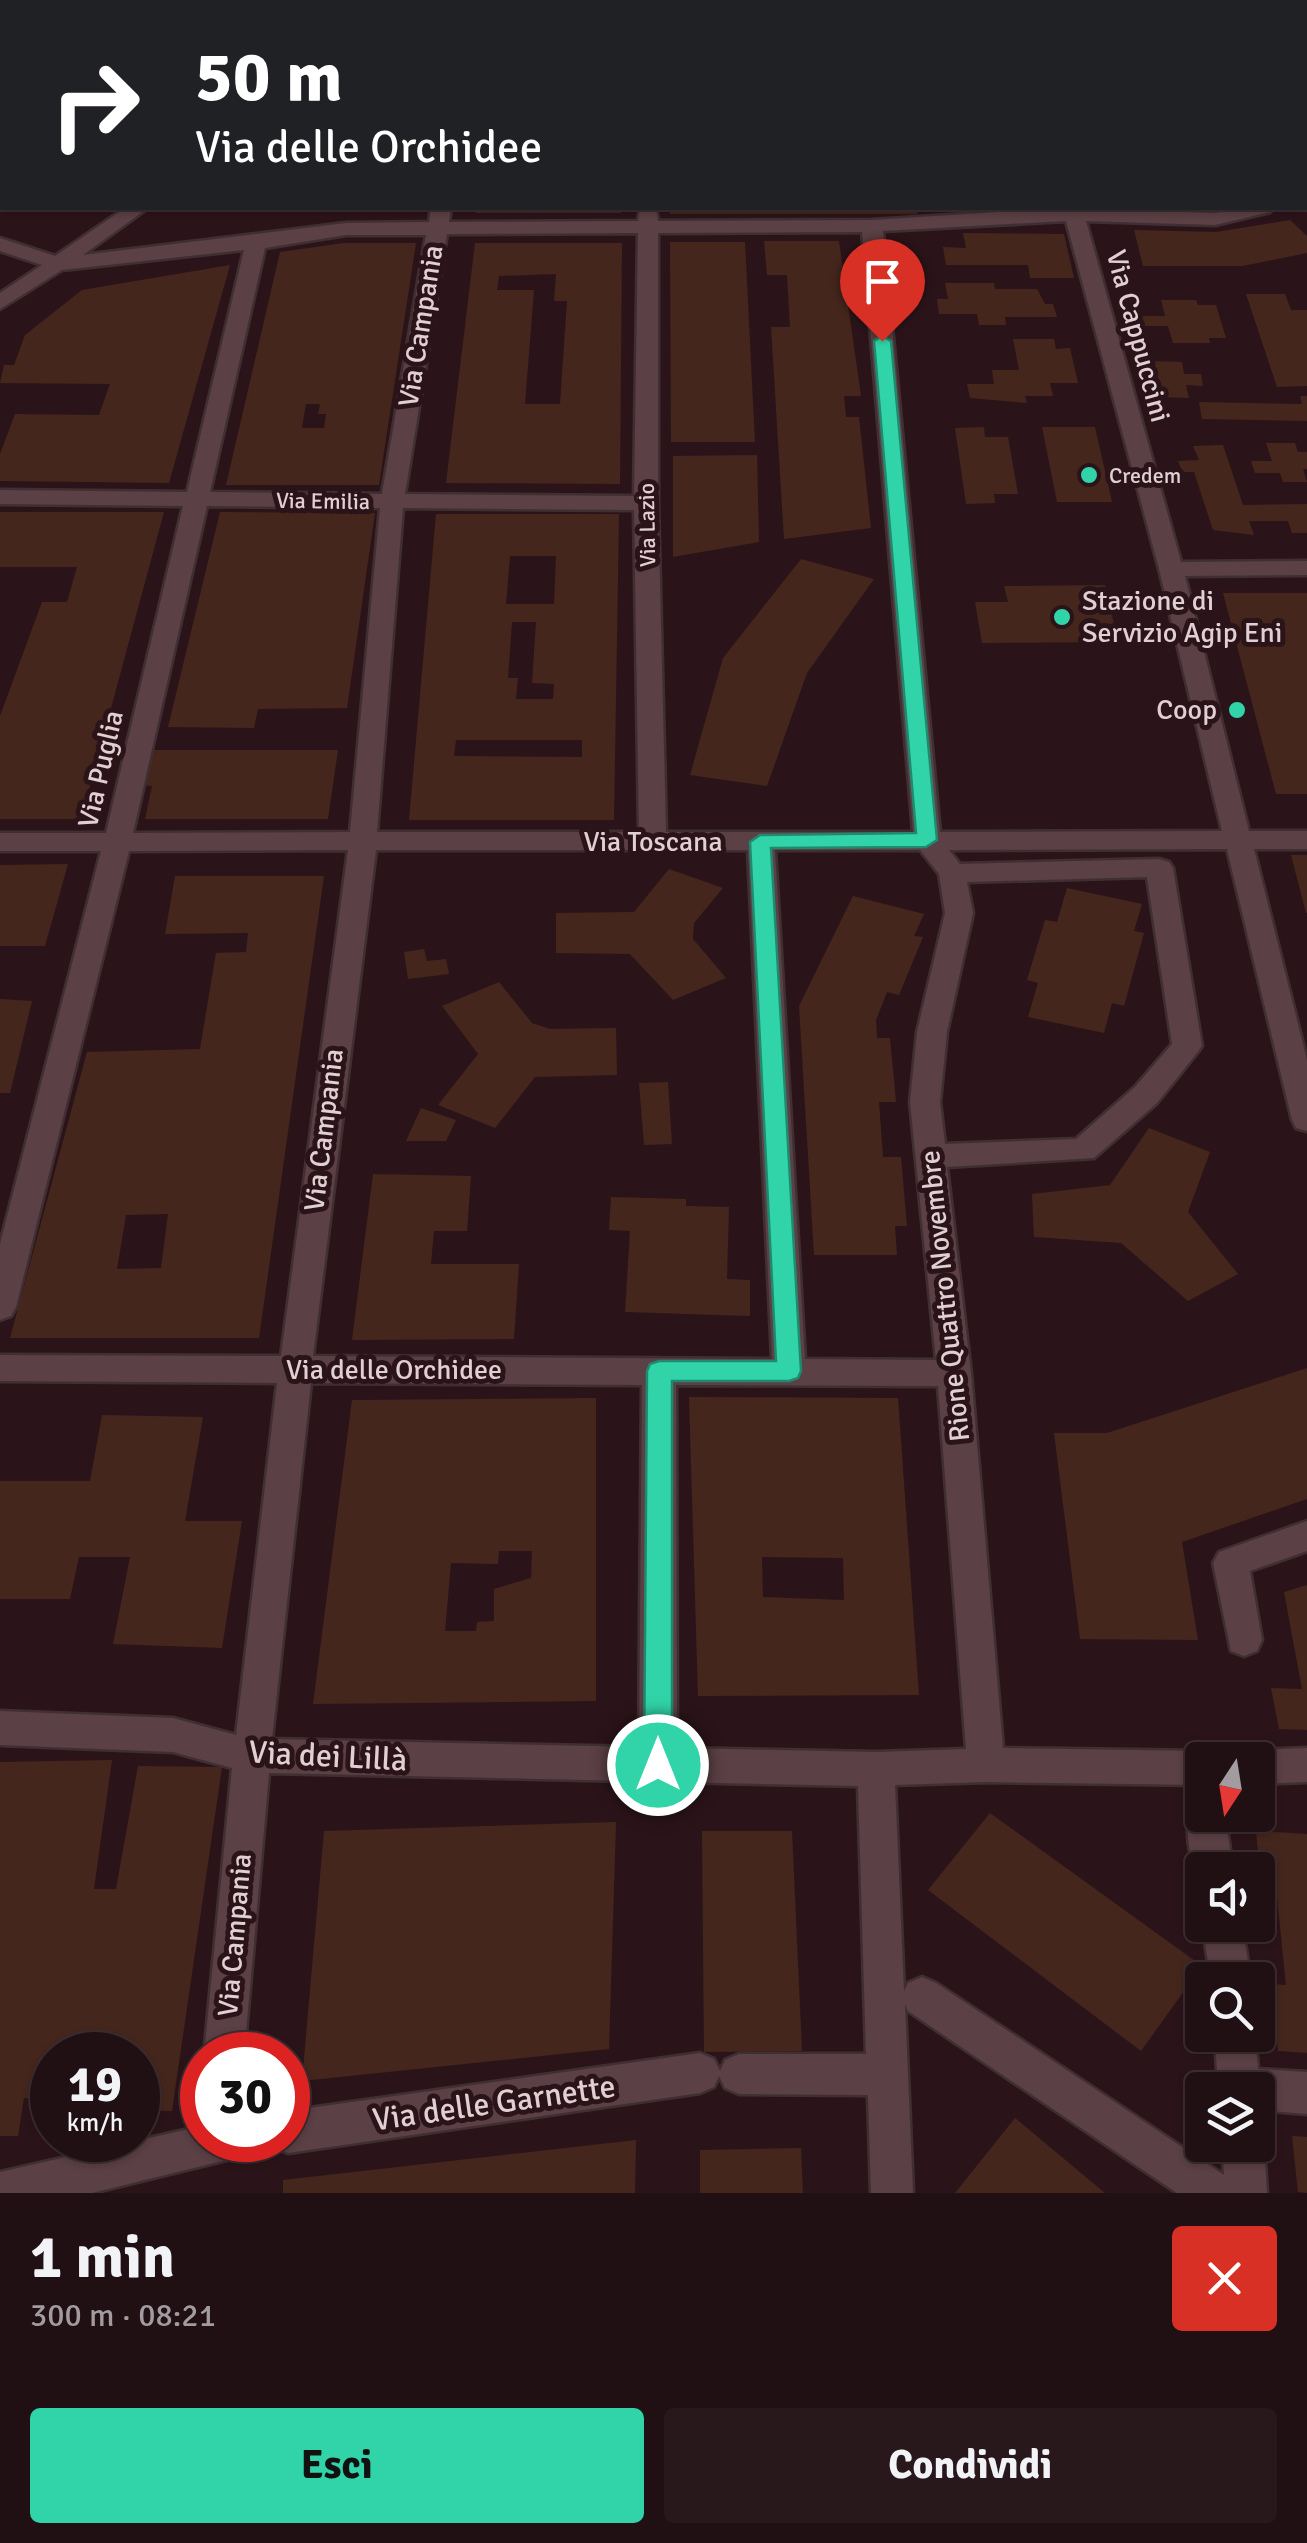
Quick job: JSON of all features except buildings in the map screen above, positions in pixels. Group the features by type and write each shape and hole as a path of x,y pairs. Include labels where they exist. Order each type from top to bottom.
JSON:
{"street":[{"path":"0,303 135,210"},
{"path":"0,244 59,264 439,218 647,218 872,226 958,216 1073,212 1215,219 1254,210"},
{"name":"Via Cappuccini","path":"1073,212 1171,568 1307,1120"},
{"name":"Via Campania","path":"226,2032 252,1756 318,1170 363,844 392,502 439,218"},
{"name":"Via Lazio","path":"647,218 646,502 653,842"},
{"path":"872,226 926,840 952,873 1159,868 1187,1046 1146,1095 1083,1150 931,1156"},
{"name":"Via Puglia","path":"0,1307 117,843 256,243"},
{"name":"Via Emilia","path":"0,496 646,502"},
{"path":"1171,568 1307,568"},
{"name":"Via Toscana","path":"0,842 1307,840"},
{"path":"760,842 789,1371"},
{"name":"Rione Quattro Novembre","path":"952,873 960,912 932,1032 925,1102 954,1373 986,1765"},
{"name":"Via delle Orchidee","path":"0,1368 954,1373"},
{"path":"658,1765 659,1371"},
{"path":"1244,1640 1231,1562 1307,1536"},
{"name":"Via dei Lillà","path":"0,1728 173,1735 252,1756 876,1770 986,1765 1185,1775"},
{"path":"1275,1766 1307,1766"},
{"path":"876,1770 892,2193"},
{"path":"922,1998 1214,2193"},
{"name":"Via delle Garnette","path":"310,2129 720,2073 887,2076"},
{"path":"1275,2091 1307,2092"},
{"path":"0,2192 180,2151"},
{"path":"1244,2162 1246,2193"}],"place":[{"name":"Credem","path":"1089,475"},
{"name":"Stazione di Servizio Agip Eni","path":"1062,617"},
{"name":"Coop","path":"1237,710"}],"route":[{"path":"658,1765 659,1371 789,1371 760,842 926,840 882,341"}]}
